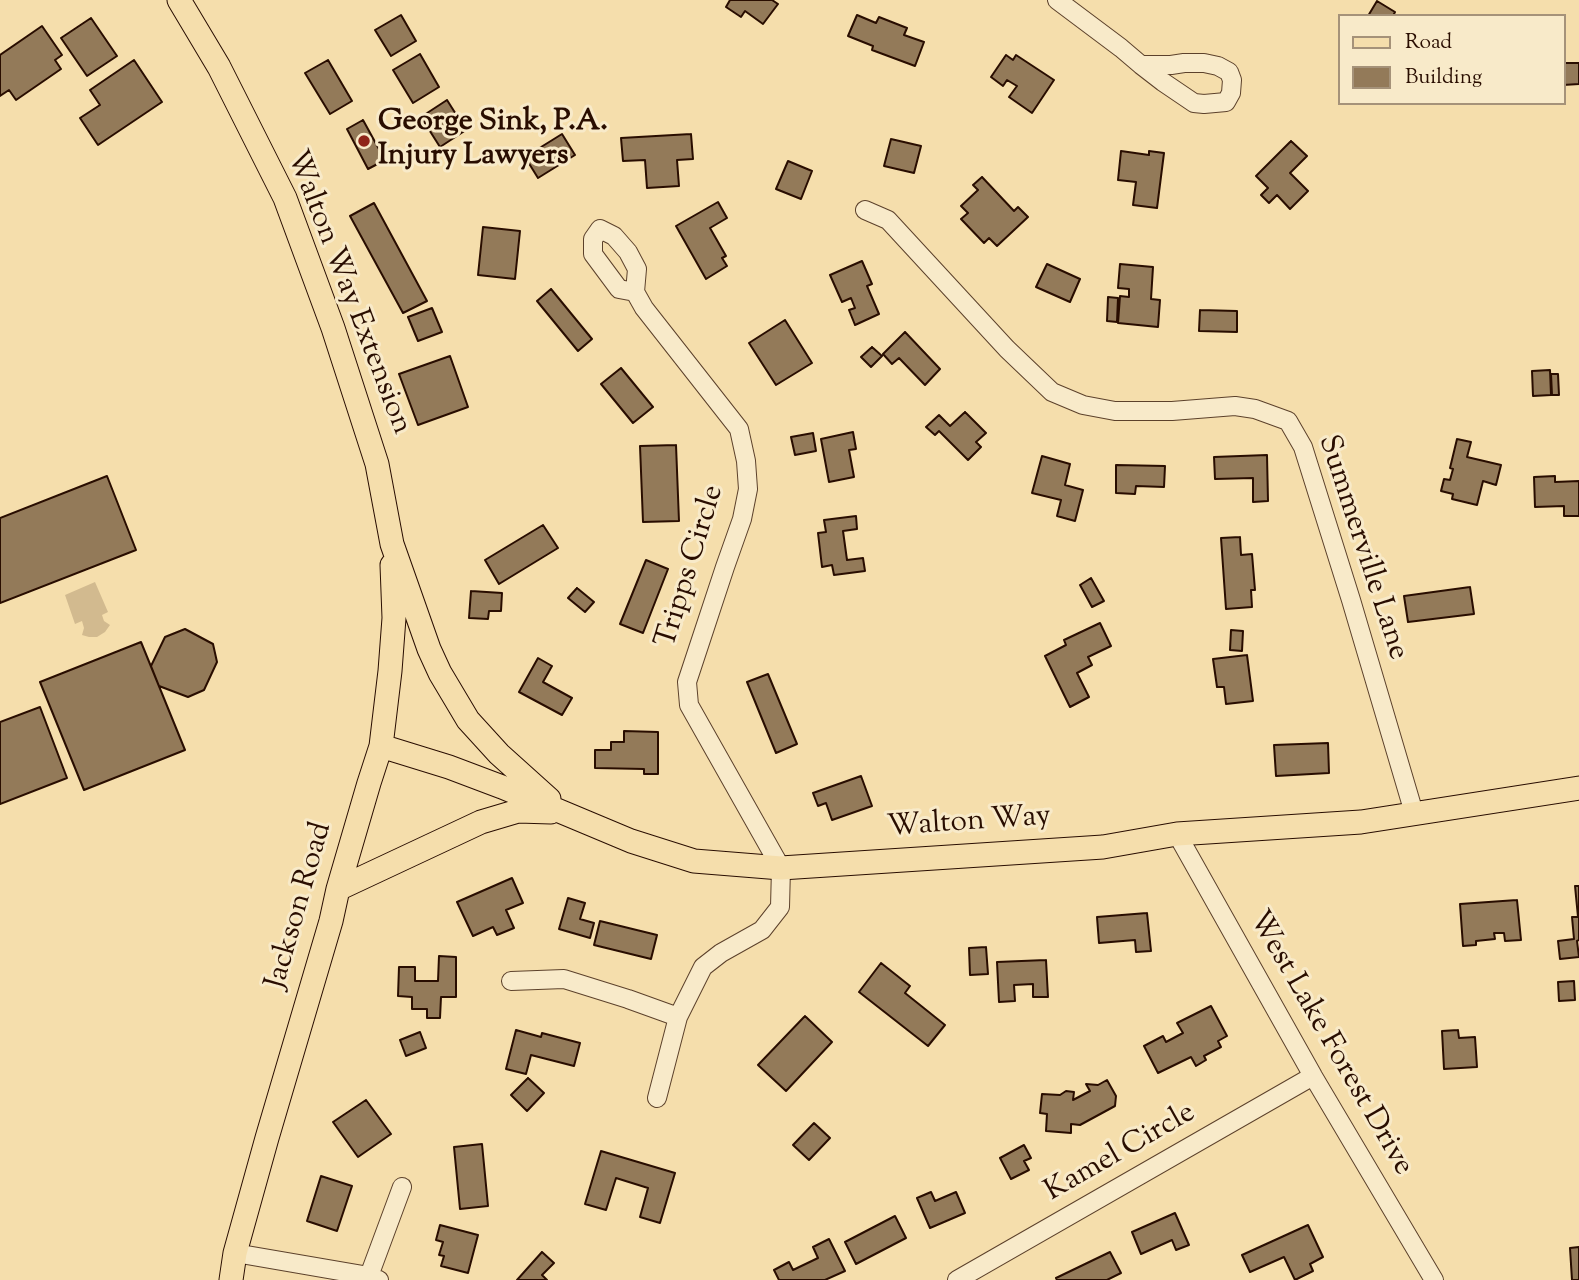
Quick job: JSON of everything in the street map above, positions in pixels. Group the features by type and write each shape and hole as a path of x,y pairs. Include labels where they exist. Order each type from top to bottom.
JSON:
{"main road":[{"name":"Walton Way Extension","path":"179,0 219,67 285,198 333,328 377,464 392,544"},
{"name":"Jackson Road","path":"230,1280 267,1138 381,746 394,618 392,544"},
{"path":"392,544 429,649 468,720 499,754 564,813"},
{"name":"Walton Way","path":"381,746 502,786 632,841 694,861 781,868 1103,847 1177,834 1361,822 1579,788"},
{"path":"338,889 481,822 518,811 564,813"}],"street":[{"path":"1057,0 1141,65 1194,103 1226,102 1231,93 1232,80 1229,72 1218,66 1184,63 1141,65"},
{"name":"Summerville Lane","path":"865,210 888,220 1007,349 1052,392 1083,405 1115,411 1172,411 1235,406 1255,409 1288,421 1303,447 1414,813"},
{"name":"Tripps Circle","path":"635,292 644,309 739,429 746,461 748,489 742,519 687,682 689,705 781,868"},
{"name":"West Lake Forest Drive","path":"1177,834 1313,1076 1434,1280"},
{"path":"657,1098 678,1017 703,967 721,953 762,930 780,907 781,868"},
{"path":"511,981 564,979 678,1017"},
{"name":"Kamel Circle","path":"957,1280 1313,1076"},
{"path":"235,1253 374,1278 402,1187"}],"shaded area":[{"path":"95,582 108,612 102,615 104,621 110,625 97,637 89,637 82,635 82,621 75,624 65,595"}],"building":[{"path":"730,0 772,0 778,4 763,24 745,11 741,17 726,7"},
{"path":"1377,1 1395,12 1394,14 1369,14"},
{"path":"401,15 416,41 391,56 375,30"},
{"path":"857,15 876,23 879,17 907,28 904,35 924,42 915,66 872,50 873,46 848,36"},
{"path":"91,18 117,56 87,76 61,38"},
{"path":"42,26 62,55 55,60 61,69 16,100 9,90 0,96 0,55"},
{"path":"420,54 439,87 413,103 393,70"},
{"path":"1006,55 1013,60 1016,55 1054,80 1032,113 1009,97 1017,86 1007,80 1003,86 991,77"},
{"path":"134,60 162,102 98,145 80,118 100,105 90,90"},
{"path":"328,60 352,101 330,114 305,73"},
{"path":"1565,63 1579,63 1579,84 1565,85"},
{"path":"447,100 466,130 440,147 421,117"},
{"path":"363,120 385,160 368,169 347,129"},
{"path":"562,134 575,155 538,178 525,157"},
{"path":"691,134 693,159 677,160 679,186 647,188 645,160 623,161 621,138"},
{"path":"891,139 921,146 914,173 884,166"},
{"path":"1291,141 1307,156 1290,173 1308,191 1290,209 1277,195 1269,203 1261,195 1268,188 1256,176"},
{"path":"1121,151 1149,155 1149,151 1164,153 1157,208 1133,205 1136,182 1118,180"},
{"path":"788,161 812,171 801,199 776,189"},
{"path":"982,177 1014,211 1018,207 1028,217 997,246 989,238 984,243 961,219 968,213 961,206 978,190 973,185"},
{"path":"718,202 727,218 710,228 726,256 722,258 727,266 706,279 676,226"},
{"path":"374,203 427,301 403,313 350,216"},
{"path":"483,227 520,231 515,279 478,275"},
{"path":"862,261 872,284 867,286 879,314 855,325 849,310 855,308 851,298 842,302 830,275"},
{"path":"1047,264 1080,279 1070,302 1036,287"},
{"path":"1120,264 1153,267 1151,299 1160,300 1158,327 1118,323 1120,296 1129,297 1129,289 1118,288"},
{"path":"551,289 592,339 578,351 537,301"},
{"path":"1108,297 1118,298 1117,322 1107,321"},
{"path":"432,308 442,332 418,341 408,317"},
{"path":"1200,310 1237,311 1237,332 1199,331"},
{"path":"785,320 812,363 776,385 749,343"},
{"path":"905,332 940,369 925,385 899,358 892,364 883,354"},
{"path":"872,347 882,356 871,367 861,357"},
{"path":"450,356 468,407 418,425 399,374"},
{"path":"621,368 653,407 633,423 601,384"},
{"path":"1550,370 1551,395 1533,396 1532,371"},
{"path":"1551,374 1558,374 1559,395 1552,395"},
{"path":"965,412 986,433 976,442 981,447 968,460 939,431 935,435 926,427 939,415 950,426"},
{"path":"853,432 856,449 849,450 854,477 829,482 821,439"},
{"path":"813,433 816,451 795,455 791,437"},
{"path":"1457,439 1471,442 1467,457 1501,465 1496,485 1483,481 1477,505 1452,499 1453,494 1441,491 1444,479 1450,480"},
{"path":"676,445 679,521 643,522 640,446"},
{"path":"1267,455 1268,501 1253,502 1253,478 1215,479 1214,457"},
{"path":"1042,456 1070,464 1065,485 1083,490 1075,521 1057,516 1061,500 1032,493"},
{"path":"1116,465 1165,466 1164,487 1136,486 1135,494 1116,493"},
{"path":"107,476 136,550 0,603 0,518"},
{"path":"1555,476 1555,482 1579,481 1579,516 1564,516 1564,506 1535,507 1534,477"},
{"path":"856,516 857,529 843,531 847,560 863,558 865,571 834,575 832,565 822,567 818,533 826,532 824,520"},
{"path":"543,525 558,548 499,584 485,560"},
{"path":"1240,537 1241,555 1252,554 1255,590 1251,590 1252,607 1226,609 1221,538"},
{"path":"646,560 668,569 643,633 620,624"},
{"path":"1091,578 1104,601 1092,607 1080,585"},
{"path":"1470,587 1474,614 1408,622 1404,596"},
{"path":"577,588 594,602 585,612 568,598"},
{"path":"471,591 502,593 501,611 489,611 488,619 469,618"},
{"path":"1100,623 1111,646 1088,657 1092,665 1077,673 1089,697 1070,707 1045,656 1066,645 1064,640"},
{"path":"185,629 213,644 217,662 204,690 188,697 159,686 151,666 165,637"},
{"path":"1231,630 1243,631 1242,651 1230,650"},
{"path":"141,642 185,750 84,790 40,682"},
{"path":"1247,655 1253,701 1226,704 1224,687 1217,687 1213,659"},
{"path":"538,658 552,666 543,682 572,698 562,715 519,692"},
{"path":"768,674 797,744 776,753 747,682"},
{"path":"40,707 67,778 0,804 0,722"},
{"path":"624,731 658,732 658,774 644,774 644,769 595,768 595,750 611,750 611,742 624,742"},
{"path":"1328,743 1329,773 1276,776 1274,745"},
{"path":"861,776 872,806 832,820 826,803 818,806 813,793"},
{"path":"512,878 523,903 506,910 514,928 497,935 493,927 473,936 457,902"},
{"path":"1575,886 1579,886 1579,957 1560,959 1558,941 1574,939 1572,917 1578,917"},
{"path":"568,898 585,903 580,919 594,923 590,938 559,929"},
{"path":"1517,900 1521,940 1505,941 1504,933 1494,933 1495,939 1476,941 1476,945 1463,946 1460,904"},
{"path":"1147,913 1151,951 1136,952 1135,940 1099,943 1097,917"},
{"path":"600,921 657,935 651,959 594,945"},
{"path":"986,947 988,974 970,975 969,948"},
{"path":"439,956 456,957 456,997 441,997 440,1018 427,1018 427,1009 412,1009 412,997 398,996 399,967 415,967 415,981 438,981"},
{"path":"1046,960 1048,997 1033,997 1033,984 1014,985 1015,1001 999,1002 997,962"},
{"path":"881,963 910,986 905,993 945,1025 928,1046 859,992"},
{"path":"1574,981 1575,1000 1559,1001 1558,982"},
{"path":"1211,1006 1227,1036 1218,1041 1221,1047 1204,1056 1206,1060 1196,1066 1191,1057 1158,1073 1144,1046 1163,1036 1166,1042 1183,1033 1177,1023"},
{"path":"805,1016 832,1042 786,1091 758,1065"},
{"path":"516,1030 541,1037 542,1033 580,1043 574,1066 531,1055 526,1074 506,1069"},
{"path":"1458,1030 1459,1038 1475,1037 1477,1067 1444,1069 1442,1031"},
{"path":"420,1032 426,1048 406,1056 400,1040"},
{"path":"528,1078 544,1093 527,1111 511,1095"},
{"path":"1107,1080 1116,1096 1115,1106 1080,1125 1071,1124 1071,1133 1046,1131 1047,1114 1040,1113 1042,1094 1060,1095 1066,1091 1074,1092 1073,1100 1090,1091 1086,1084 1098,1085"},
{"path":"366,1100 391,1134 358,1157 333,1122"},
{"path":"814,1123 830,1138 809,1160 793,1145"},
{"path":"482,1144 488,1206 460,1209 454,1147"},
{"path":"1024,1145 1031,1158 1024,1161 1029,1170 1011,1179 1000,1158"},
{"path":"601,1151 675,1173 660,1223 640,1217 648,1188 616,1178 606,1210 585,1204"},
{"path":"321,1176 352,1186 337,1231 307,1221"},
{"path":"931,1192 935,1201 956,1192 965,1213 930,1228 917,1198"},
{"path":"1175,1213 1189,1245 1176,1250 1172,1240 1141,1254 1132,1232"},
{"path":"895,1216 906,1238 856,1264 845,1242"},
{"path":"440,1225 478,1235 468,1273 441,1266 444,1256 439,1255 443,1242 436,1240"},
{"path":"1308,1225 1323,1257 1310,1264 1313,1271 1295,1280 1284,1257 1250,1272 1242,1255"},
{"path":"829,1239 845,1271 825,1280 779,1280 774,1270 789,1262 793,1270 818,1258 813,1247"},
{"path":"1579,1247 1579,1280 1572,1280 1570,1248"},
{"path":"542,1252 554,1263 542,1275 547,1280 517,1280"},
{"path":"1110,1252 1121,1273 1107,1280 1057,1280 1056,1278"}],"place":[{"name":"George Sink, P.A. Injury Lawyers","path":"364,141"}]}
